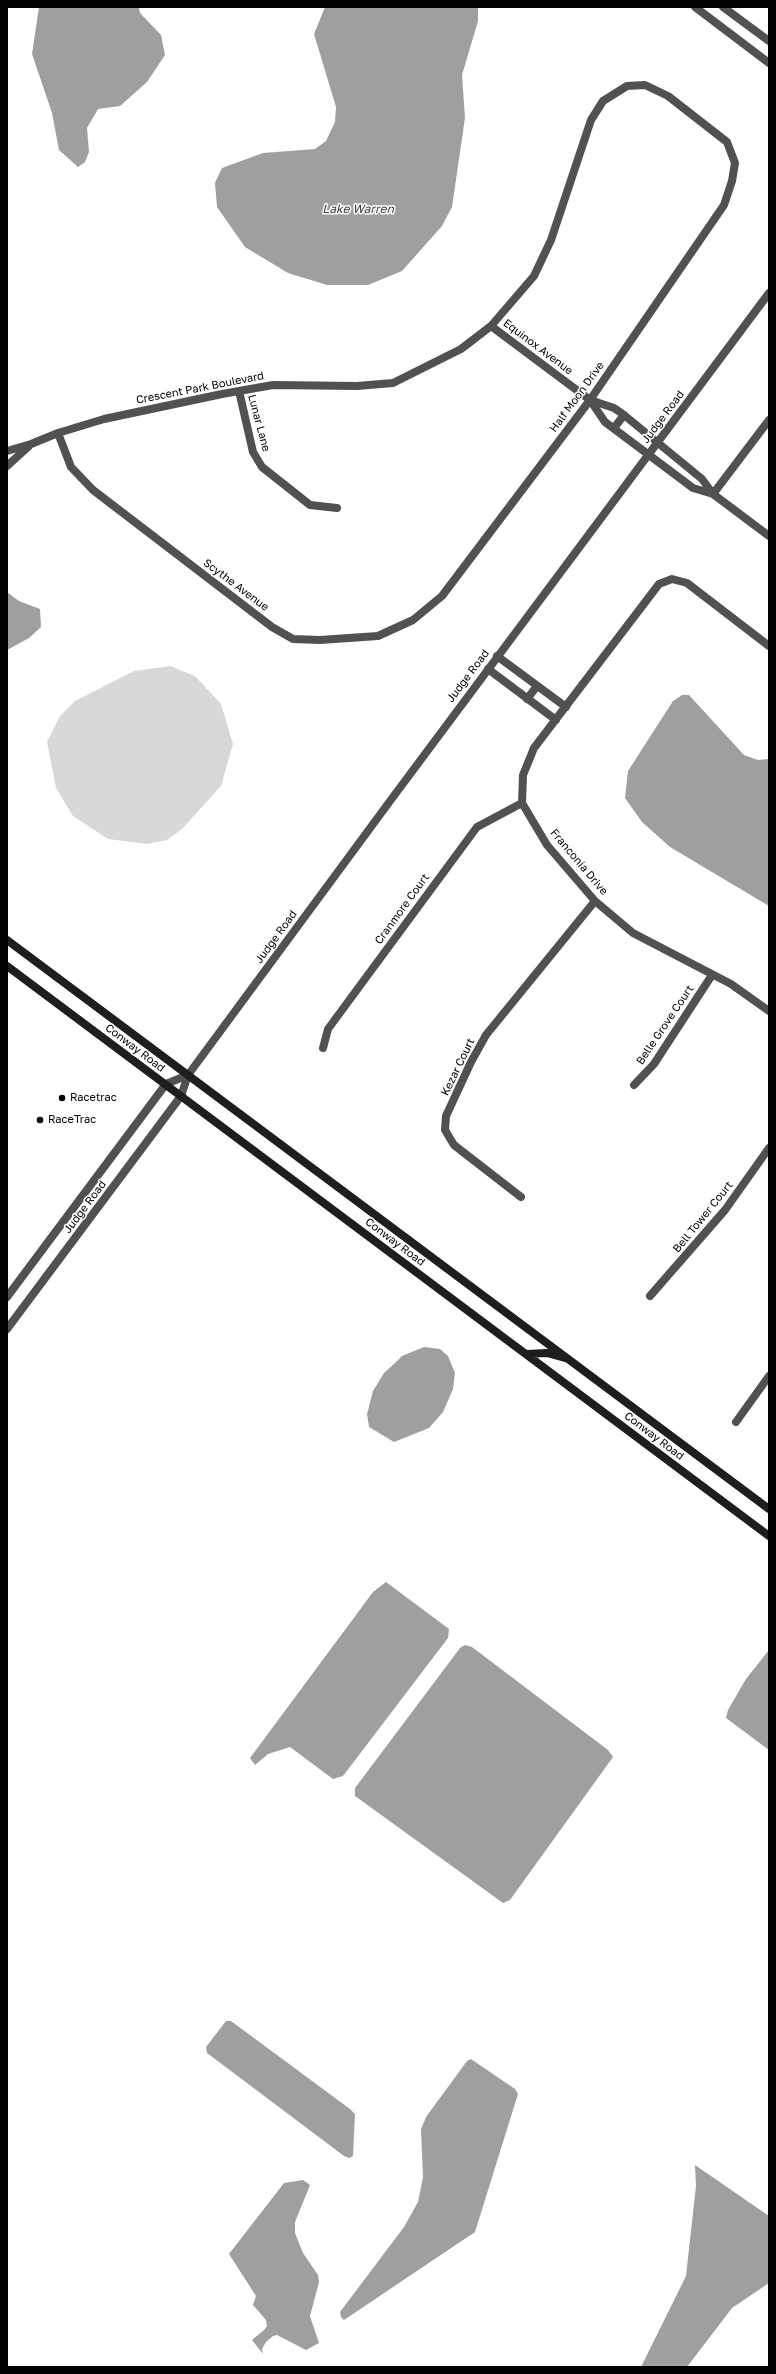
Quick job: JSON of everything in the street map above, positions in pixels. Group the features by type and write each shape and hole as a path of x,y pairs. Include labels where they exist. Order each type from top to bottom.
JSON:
{"main road":[{"name":"Conway Road","path":"7,940 769,1510"},
{"name":"Conway Road","path":"7,966 769,1536"},
{"path":"526,1354 547,1353 569,1360"}],"street":[{"path":"694,7 769,63"},
{"path":"723,7 769,41"},
{"name":"Half Moon Drive","path":"442,596 590,400 724,205 732,181 735,163 726,142 668,96 645,85 627,86 603,101 591,120"},
{"name":"Crescent Park Boulevard","path":"7,451 104,419 273,385 357,386 393,383 462,349 491,326 534,276 551,240 591,120"},
{"name":"Judge Road","path":"7,1329 181,1096 188,1075 497,656 769,293"},
{"name":"Equinox Avenue","path":"491,326 590,400 614,408 624,415 702,479 713,494"},
{"name":"Lunar Lane","path":"239,391 253,452 262,467 310,505 338,508"},
{"name":"Equinox Avenue","path":"590,400 605,422 693,488 713,494"},
{"path":"614,428 624,415"},
{"path":"769,420 713,494 769,536"},
{"name":"Scythe Avenue","path":"58,434 71,468 93,490 272,627 294,639 320,640 378,636 413,620 442,596"},
{"name":"Crescent Park Boulevard","path":"7,466 31,444"},
{"path":"522,803 523,776 534,748 659,584 672,579 687,583 769,646"},
{"path":"497,656 566,707"},
{"path":"488,669 556,720"},
{"path":"528,699 537,686"},
{"name":"Franconia Drive","path":"522,803 547,845 595,901 633,933 731,984 769,1011"},
{"name":"Cranmore Court","path":"323,1048 328,1029 477,827 522,803"},
{"name":"Kezar Court","path":"521,1197 454,1145 445,1130 446,1116 471,1062 486,1036 595,901"},
{"name":"Belle Grove Court","path":"634,1085 654,1064 712,975"},
{"path":"166,1084 188,1075"},
{"name":"Judge Road","path":"7,1297 166,1084"},
{"name":"Bell Tower Court","path":"650,1296 725,1210 769,1148"},
{"path":"736,1422 769,1376"}],"shaded area":[{"path":"170,666 195,676 221,704 233,744 221,786 182,829 167,840 147,844 108,839 73,816 56,788 47,742 60,716 75,701 134,671"}],"water":[{"path":"39,7 139,7 140,13 161,35 165,55 147,82 120,106 98,109 87,128 89,152 85,162 78,167 59,150 52,113 32,54"},
{"name":"Lake Warren","path":"325,7 478,8 478,21 462,75 465,118 452,207 442,226 402,271 368,285 327,285 288,273 245,247 217,207 215,183 222,168 263,153 315,149 326,141 335,122 336,107 314,34"},
{"path":"7,592 19,601 40,609 41,627 29,638 7,650"},
{"path":"682,695 689,695 744,755 758,760 769,759 769,906 670,847 642,822 625,798 628,771 673,701"},
{"path":"424,1347 440,1349 448,1356 455,1373 453,1389 443,1412 429,1428 394,1442 369,1427 367,1414 373,1391 384,1373 402,1356"},
{"path":"386,1582 449,1629 448,1638 343,1776 333,1779 290,1747 268,1754 255,1765 250,1758 373,1592"},
{"path":"465,1645 472,1647 608,1750 613,1757 510,1900 503,1903 355,1796 355,1788 460,1648"},
{"path":"769,1650 769,1750 726,1718 728,1710 746,1679"},
{"path":"226,2021 231,2021 355,2114 353,2156 349,2158 344,2156 207,2053 206,2047"},
{"path":"471,2059 515,2089 518,2094 475,2232 344,2320 341,2317 340,2312 404,2227 418,2202 423,2177 421,2129 426,2117 467,2061"},
{"path":"695,2165 769,2216 769,2283 732,2308 687,2367 641,2367 686,2276 696,2186"},
{"path":"303,2180 310,2185 295,2222 295,2233 303,2253 318,2275 319,2282 310,2316 319,2343 306,2350 277,2335 273,2336 266,2342 262,2349 263,2354 252,2340 267,2326 266,2320 253,2305 256,2296 229,2254 284,2183"}],"place":[{"name":"Racetrac","path":"62,1098"},
{"name":"RaceTrac","path":"40,1120"}]}
